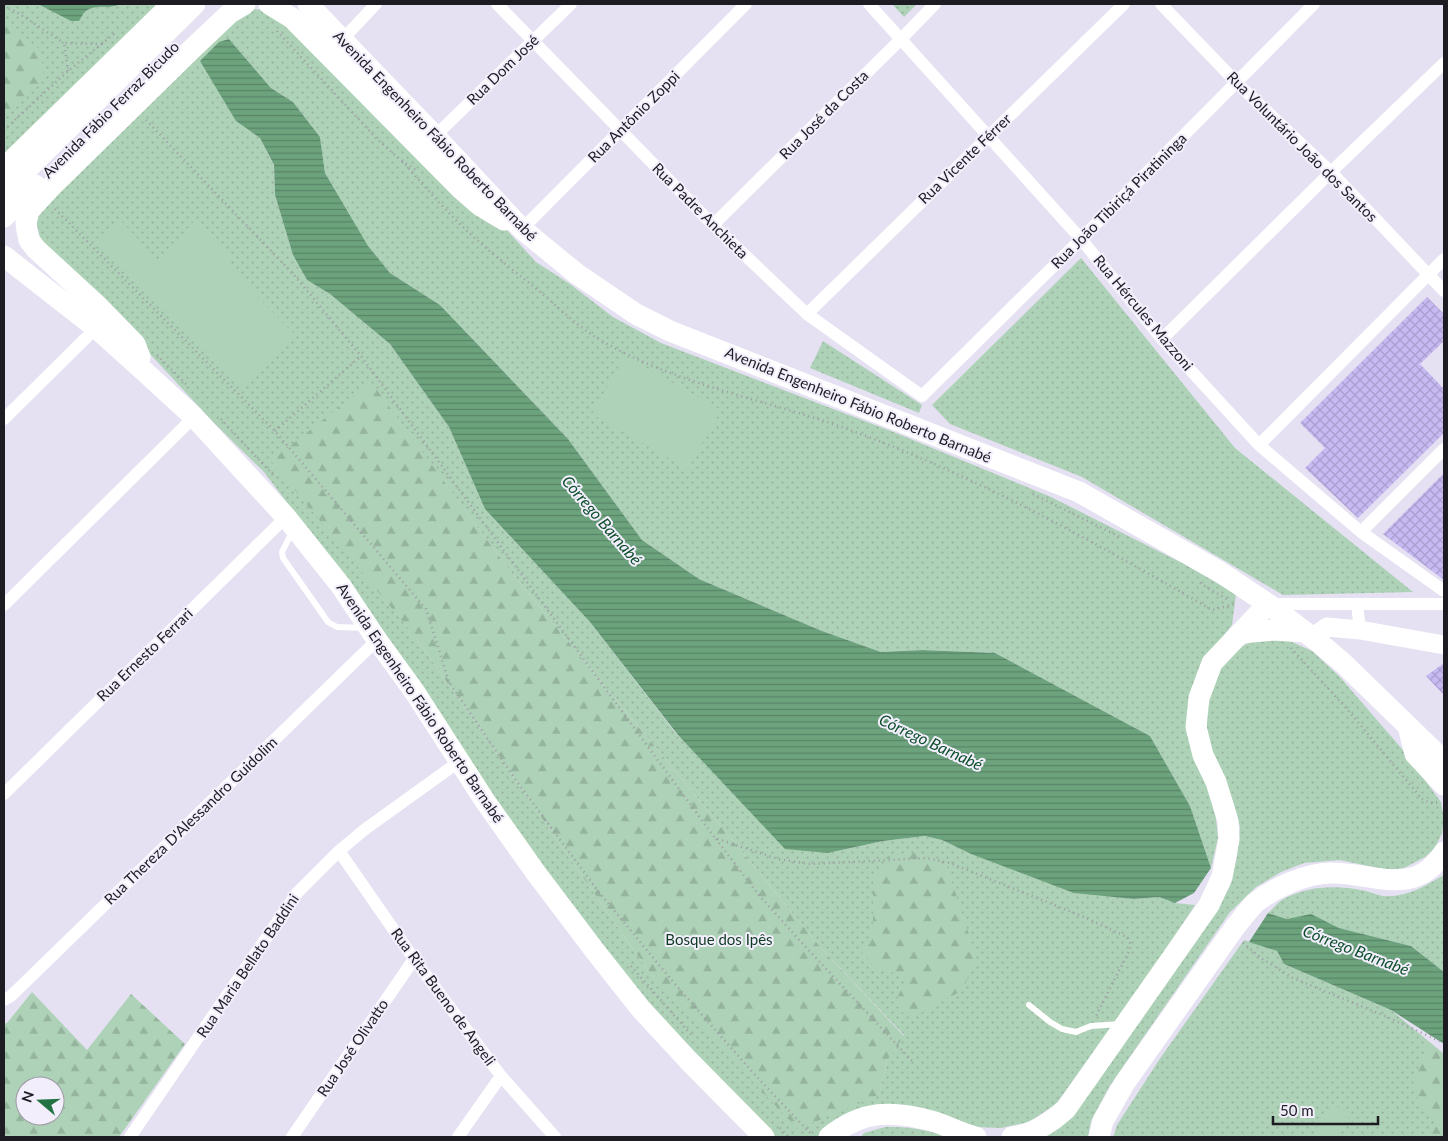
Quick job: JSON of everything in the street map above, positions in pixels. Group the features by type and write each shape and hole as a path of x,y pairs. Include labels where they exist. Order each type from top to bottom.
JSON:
{"main road":[{"path":"4,168 172,4"},
{"name":"Avenida Fábio Ferraz Bicudo","path":"4,192 195,4"},
{"name":"Avenida Fábio Ferraz Bicudo","path":"4,217 219,4"},
{"path":"145,372 135,344 98,306 36,250 29,240 26,223 29,211 52,186 198,43 230,13 245,4"},
{"path":"268,4 292,18 478,205 522,229"},
{"name":"Avenida Engenheiro Fábio Roberto Barnabé","path":"308,4 522,229 577,274 636,314 670,331 1079,492 1220,572 1268,604 1304,639 1343,663 1444,761"},
{"path":"300,26 328,40 342,40"},
{"name":"Avenida Engenheiro Fábio Roberto Barnabé","path":"4,256 96,328 194,417 290,522 341,586 414,691 485,801 536,874 640,1008 764,1137"},
{"path":"1012,1137 1022,1136 1050,1123 1066,1109 1209,905 1222,877 1229,839 1228,821 1216,782 1203,755 1196,727 1199,698 1212,663 1268,604"},
{"path":"1242,633 1273,630 1304,639 1327,627 1360,630 1444,645"},
{"path":"1408,726 1415,754 1443,794"},
{"path":"1098,1137 1103,1121 1124,1084 1230,934 1254,904 1272,892 1318,874 1333,873 1389,881 1404,880 1424,872 1444,852"},
{"path":"829,1137 840,1128 855,1120 875,1114 892,1113 933,1121 966,1135 976,1137"},
{"path":"853,1137 866,1127 911,1117"}],"street":[{"path":"342,40 376,4"},
{"name":"Rua Padre Anchieta","path":"497,4 713,225 807,314 922,396"},
{"name":"Rua Dom José","path":"435,136 571,4"},
{"name":"Rua Antônio Zoppi","path":"522,229 746,4"},
{"name":"Rua Hércules Mazzoni","path":"870,4 1082,239 1162,339 1258,445 1361,532 1444,591"},
{"name":"Rua José da Costa","path":"713,225 935,4"},
{"name":"Rua Vicente Férrer","path":"807,314 1124,4"},
{"name":"Rua Voluntário João dos Santos","path":"1161,4 1237,83 1330,172 1444,291"},
{"name":"Rua João Tibiriçá Piratininga","path":"922,396 1082,239 1314,4"},
{"path":"1162,339 1330,172 1444,63"},
{"path":"1258,445 1444,259"},
{"path":"4,419 96,328"},
{"path":"4,605 194,417"},
{"path":"1361,532 1444,449"},
{"name":"Rua Ernesto Ferrari","path":"4,794 290,522"},
{"path":"1268,604 1444,604"},
{"path":"1357,604 1360,630"},
{"name":"Rua Thereza D'Alessandro Guidolim","path":"4,1000 11,996 107,904 373,634"},
{"name":"Rua Maria Bellato Baddini","path":"130,1137 297,893 339,851 364,830 460,761"},
{"name":"Rua Rita Bueno de Angeli","path":"339,851 414,959 501,1076 554,1137"},
{"name":"Rua José Olivatto","path":"292,1137 414,959"},
{"path":"458,1137 501,1076"}],"lane":[{"path":"290,522 282,552 283,558 328,622 337,627 373,634"},
{"path":"1029,1005 1062,1029 1076,1032 1091,1026 1127,1024"}],"path":[{"path":"4,7 15,11 64,43 102,44"},
{"path":"274,27 376,138 397,157 464,229 597,338 648,364 674,374 730,394 839,426 895,447 1021,504 1212,610 1236,604"},
{"path":"4,130 68,71 118,31"},
{"path":"64,43 68,71"},
{"path":"140,114 294,275 362,356 758,894 802,944 912,1061"},
{"path":"50,204 275,431 426,609 449,682 515,779 598,891 674,983 756,1076 811,1134 810,1137"},
{"path":"275,431 362,356"},
{"path":"1304,639 1347,709 1422,799 1430,803 1443,794"},
{"path":"715,838 778,859 810,864 926,858 950,864 1084,917 1127,937 1130,949 1091,1026"},
{"path":"1239,947 1242,942 1261,958 1293,978 1385,1016 1444,1044"}],"green space":[{"path":"4,4 166,4 4,163"},
{"path":"892,4 917,4 904,17"},
{"path":"263,10 275,16 504,227 536,262 570,284 613,317 661,343 896,433 1051,497 1184,564 1236,594 1232,625 1205,660 1191,691 1209,789 1215,810 1218,838 1211,868 1190,806 1150,736 995,653 922,650 881,652 822,631 699,579 642,540 568,439 440,305 390,273 368,247 325,173 320,137 293,102 271,88 229,39 236,121 260,138 274,166 275,195 293,255 307,280 330,294 390,344 449,427 485,509 590,622 678,736 828,853 883,841 925,836 942,840 971,854 1110,896 1134,899 1159,897 1175,903 1195,905 1146,979 1056,1104 1029,1122 1001,1128 977,1127 939,1113 830,1127 818,1137 776,1137 661,1017 539,868 382,629 264,472 213,422 125,327 41,241 36,221 37,210 245,11","holes":["371,383 510,571 822,949 904,1035 887,1061 879,1095 654,979 416,638"]},
{"path":"4,24 41,50 44,80 4,116"},
{"path":"119,219 159,261 196,219 230,252 231,269 294,334 243,388 94,242"},
{"path":"1081,258 1235,448 1413,592 1283,595 1082,477 950,424 932,405"},
{"path":"823,341 922,405 919,413 810,368"},
{"path":"625,356 721,410 688,469 592,414"},
{"name":"Bosque dos Ipês","path":"371,382 510,571 822,949 904,1036 887,1061 879,1095 798,1129 654,979 416,638 271,461"},
{"path":"1262,637 1283,638 1312,651 1339,676 1402,749 1441,802 1444,819 1442,833 1435,848 1425,857 1404,868 1387,870 1340,860 1304,863 1281,872 1256,887 1230,912 1109,1087 1091,1121 1088,1137 1043,1137 1060,1128 1078,1109 1210,920 1230,886 1237,857 1240,827 1232,798 1207,738 1207,699 1218,672 1240,647"},
{"path":"920,853 947,867 976,956 963,990 911,1018 899,1010 898,996 907,978 897,973 878,970 861,951 873,929 873,879 890,854"},
{"path":"1444,875 1444,972 1411,946 1339,928 1311,915 1287,919 1268,913 1282,900 1311,889 1341,887 1391,896 1415,890"},
{"path":"1244,940 1277,951 1284,964 1391,1010 1444,1054 1444,1137 1113,1137 1117,1125 1159,1060"},
{"path":"32,992 87,1050 131,994 185,1044 119,1137 4,1137 4,1024 7,1023"},
{"path":"1428,1042 1444,1054 1444,1137 1429,1137 1436,1125 1411,1088"},
{"path":"1332,1104 1350,1115 1336,1137 1311,1137"},
{"path":"885,1127 916,1129 945,1137 861,1137 864,1133"}],"water":[{"path":"38,4 120,4 116,6 94,7 86,11 79,21 71,21"},
{"name":"Córrego Barnabé","path":"229,39 271,88 293,102 320,137 325,173 368,246 390,273 440,305 568,439 642,540 699,579 822,631 881,652 922,650 995,653 1150,736 1190,806 1211,868 1194,893 1175,903 1159,897 1134,899 1074,893 971,854 942,840 925,836 883,841 828,853 785,849 678,735 590,622 485,509 449,427 390,344 330,294 307,280 293,255 275,195 274,165 260,138 236,121 200,61 219,42"},
{"name":"Córrego Barnabé","path":"1268,913 1287,919 1311,914 1339,928 1411,946 1444,972 1444,1044 1391,1010 1284,964 1277,951 1249,942"}],"building":[{"path":"1427,297 1444,314 1444,341 1420,364 1444,389 1444,433 1358,518 1305,468 1325,448 1300,423"},
{"path":"1444,473 1444,580 1383,534"},
{"path":"1444,663 1444,695 1426,676"}]}
